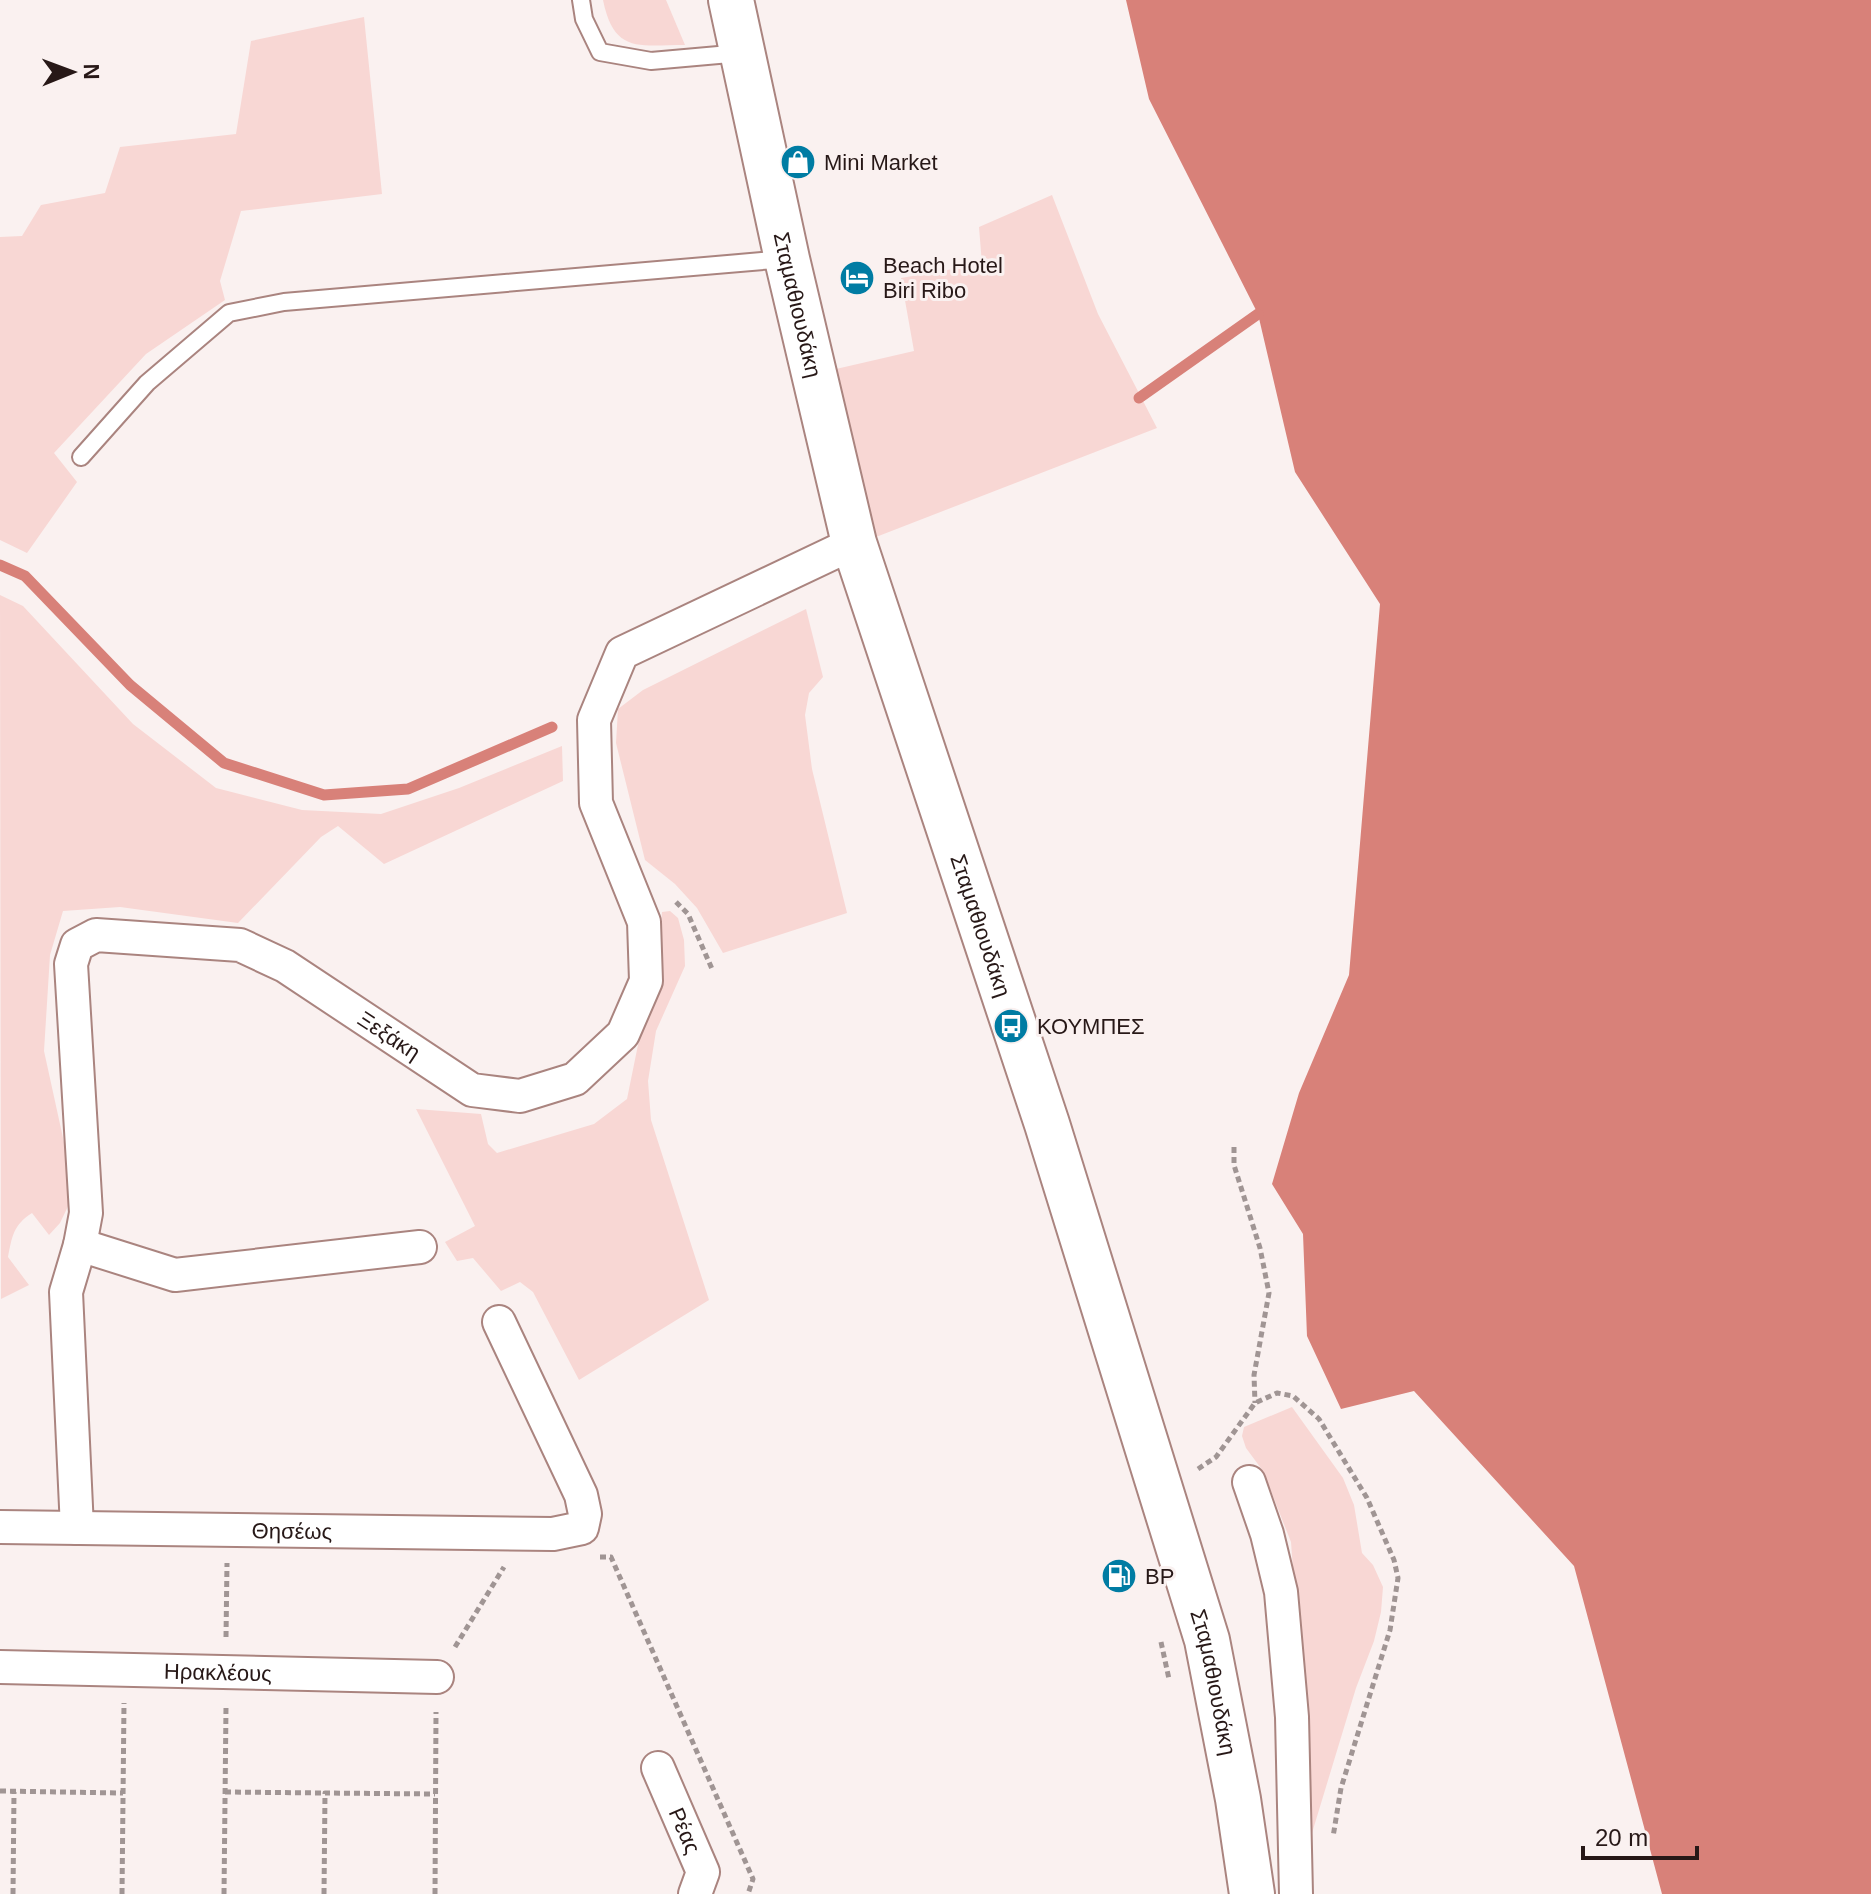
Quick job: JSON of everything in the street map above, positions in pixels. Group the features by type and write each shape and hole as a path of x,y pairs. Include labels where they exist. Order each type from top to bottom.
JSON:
{"main road":[{"name":"Σταμαθιουδάκη","path":"731,0 787,259 854,543 1047,1124 1159,1482 1207,1640 1238,1799 1275,1892"}],"street":[{"name":"Ξεξάκη","path":"77,1528 66,1292 86,1213 71,964 77,945 96,935 240,945 285,966 472,1090 520,1096 575,1079 623,1034 646,981 644,922 596,803 594,720 622,653 854,543"},
{"path":"80,1245 175,1275 420,1247"},
{"name":"Θησέως","path":"0,1527 553,1534 582,1528 585,1514 581,1495 499,1322"},
{"path":"1249,1482 1267,1534 1281,1592 1292,1717 1275,1892"},
{"name":"Ηρακλέους","path":"0,1667 437,1677"},
{"name":"Ρέας","path":"658,1768 703,1872 695,1894"}],"lane":[{"path":"581,0 584,19 600,52 651,61 743,53"},
{"path":"81,457 147,383 229,313 284,302 787,259"}],"path":[{"path":"1234,1147 1234,1165 1260,1248 1269,1293 1254,1375 1255,1403"},
{"path":"1159,1482 1199,1468 1216,1457 1255,1403 1277,1393 1293,1396 1319,1419 1367,1498 1389,1548 1398,1578 1390,1630 1341,1788 1332,1844"},
{"path":"224,1894 227,1530"},
{"path":"435,1894 437,1677 510,1556"},
{"path":"596,1557 611,1557 753,1879 748,1894"},
{"path":"122,1894 124,1670"},
{"path":"0,1791 123,1793"},
{"path":"13,1894 14,1792"},
{"path":"225,1792 435,1794"},
{"path":"324,1894 325,1793"}],"shaded area":[{"path":"603,0 666,0 685,45 631,43 614,30"},
{"path":"1126,0 1871,0 1871,1894 1662,1894 1574,1566 1414,1391 1341,1409 1307,1336 1303,1234 1272,1184 1299,1093 1349,975 1380,604 1295,472 1258,314 1149,99"},
{"path":"364,17 382,194 241,211 220,281 225,300 146,354 54,453 77,482 27,553 0,540 0,237 22,236 41,205 105,193 120,147 236,134 251,41"},
{"path":"1052,195 1098,314 1157,428 876,537 836,369 914,351 901,278 982,264 979,227"},
{"path":"0,595 23,606 133,724 216,788 302,810 381,814 459,788 562,746 563,781 384,864 338,826 321,837 238,923 120,907 63,911 50,955 44,1051 65,1147 71,1200 60,1223 49,1235 32,1213 17,1227 8,1257 29,1285 1,1299"},
{"path":"806,609 823,677 809,693 805,715 812,769 847,913 723,953 697,908 675,884 645,860 616,743 618,709 643,690"},
{"path":"670,911 678,918 684,940 685,966 656,1031 648,1081 651,1120 709,1300 579,1380 533,1292 520,1282 501,1291 473,1258 457,1261 445,1242 475,1226 416,1109 481,1114 488,1144 497,1153 594,1124 627,1099 640,1035 655,990 662,912"},
{"path":"1292,1407 1343,1478 1354,1505 1362,1553 1373,1565 1383,1587 1374,1641 1356,1688 1312,1833 1291,1542 1263,1471 1246,1448 1242,1436 1244,1427"}],"waterway":[{"path":"1139,398 1258,314"},
{"path":"0,565 25,576 130,685 224,763 324,795 408,789 552,727"}],"place":[{"name":"Mini Market","path":"798,162"},
{"name":"Beach Hotel Biri Ribo","path":"857,278"},
{"name":"ΚΟΥΜΠΕΣ","path":"1011,1026"},
{"name":"BP","path":"1119,1576"}]}
